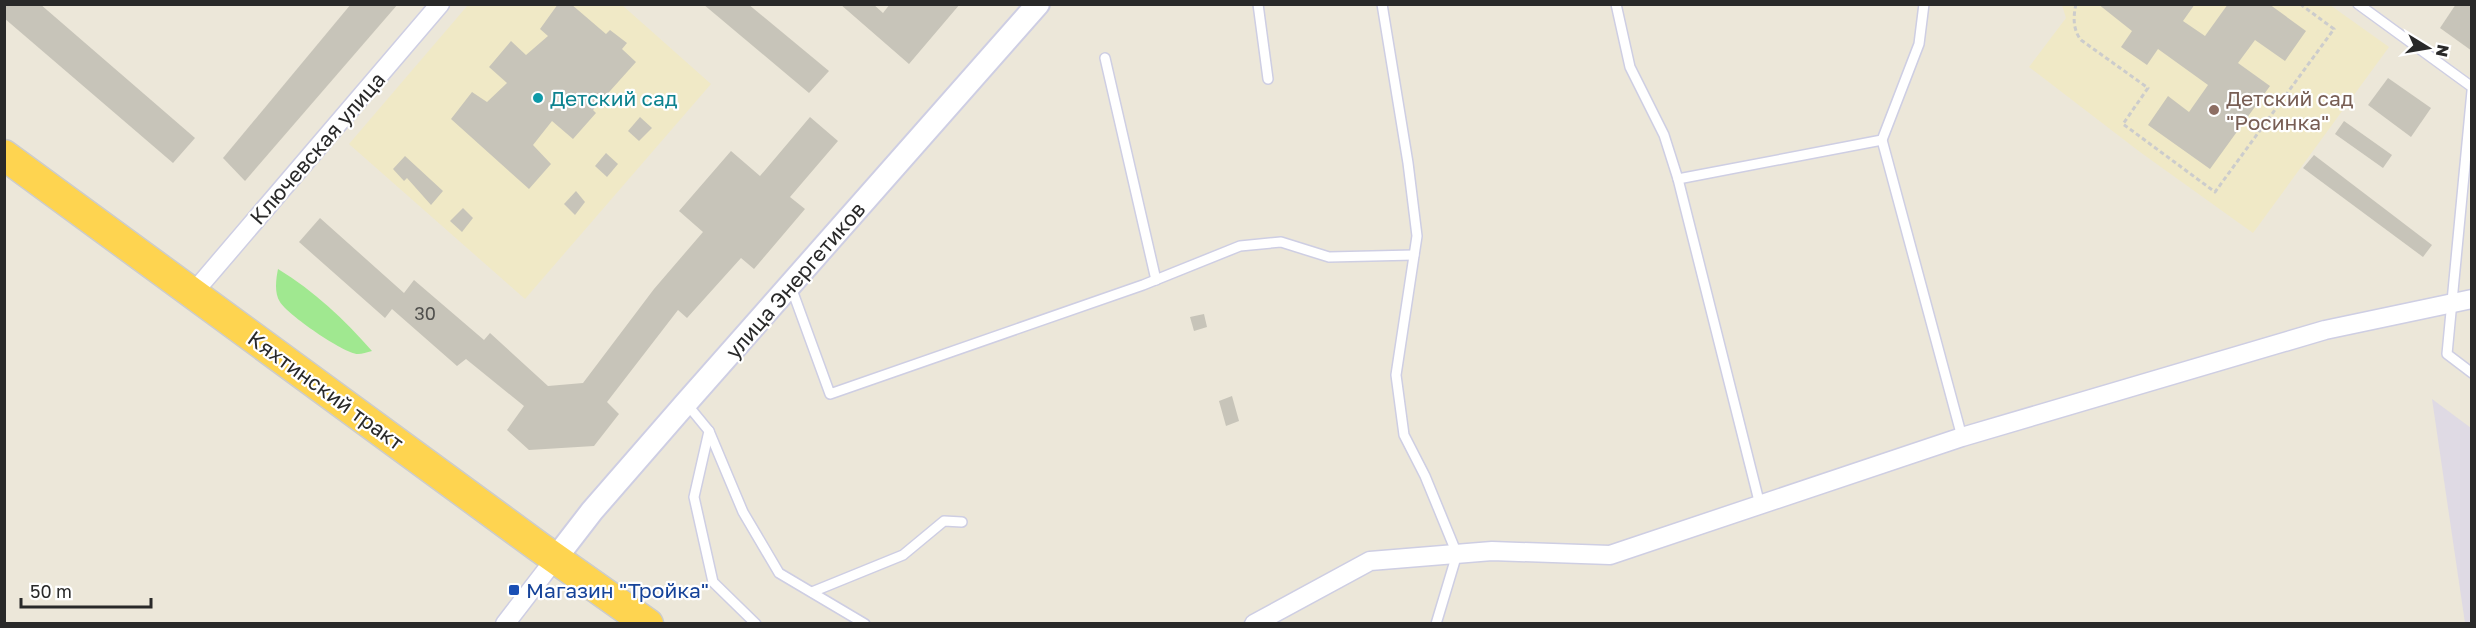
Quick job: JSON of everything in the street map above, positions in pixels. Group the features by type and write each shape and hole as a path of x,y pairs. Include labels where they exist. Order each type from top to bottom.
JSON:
{"highway":[{"name":"Кяхтинский тракт","path":"4,155 194,292 555,559 648,624"}],"street":[{"name":"Ключевская улица","path":"194,292 441,4"},
{"name":"улица Энергетиков","path":"555,559 592,511 1038,4"},
{"path":"1254,624 1370,561 1492,551 1610,555 1962,437 2325,330 2472,299"},
{"path":"505,624 555,559"}],"lane":[{"path":"1258,4 1268,79"},
{"path":"1382,4 1408,164 1417,236 1396,375 1404,435 1425,476 1457,554 1436,624"},
{"path":"1616,4 1630,67 1664,135 1678,179 1760,505"},
{"path":"1924,4 1919,44 1882,140 1962,437"},
{"path":"2358,4 2472,89 2446,354 2472,373"},
{"path":"1105,58 1156,280"},
{"path":"1678,179 1882,140"},
{"path":"790,285 830,394 1156,280 1240,246 1281,242 1329,257 1414,255"},
{"path":"686,403 709,431 743,512 779,573 865,624"},
{"path":"709,431 694,497 713,582 756,624"},
{"path":"812,592 903,555 944,521 962,522"}],"path":[{"path":"2076,4 2074,23 2081,40 2148,88 2123,124 2215,192 2334,29 2300,4"}],"shaded area":[{"path":"468,5 622,5 711,84 525,299 349,144"},
{"name":"Детский сад \"Росинка\"","path":"2062,5 2330,5 2389,47 2253,233 2140,152 2029,67 2066,18"},
{"path":"2432,399 2471,428 2471,623 2465,623"}],"green space":[{"path":"278,269 328,306 372,351 360,354 341,348 293,315 278,298 276,286"}],"building":[{"path":"4,4 40,4 195,138 173,163 4,18"},
{"path":"351,4 398,4 245,181 223,158"},
{"name":"Детский сад","path":"558,4 571,4 606,34 610,30 627,43 622,49 636,62 593,110 596,113 573,139 552,121 533,145 551,164 529,189 451,119 472,92 487,102 507,83 489,67 511,41 526,55 548,36 540,29"},
{"path":"703,4 748,4 829,71 809,93"},
{"path":"840,4 873,4 883,13 890,4 960,4 909,64"},
{"path":"2098,4 2195,4 2183,21 2205,36 2228,4 2269,4 2306,31 2285,61 2255,40 2238,63 2270,86 2210,169 2148,125 2168,96 2189,112 2208,85 2158,49 2147,65 2121,47 2132,31"},
{"path":"2456,4 2472,4 2472,51 2440,28"},
{"path":"2388,78 2431,108 2411,137 2368,105"},
{"path":"640,117 652,128 639,141 628,131"},
{"path":"810,117 838,141 790,197 805,209 754,269 741,258 687,318 678,310 607,402 619,414 594,446 529,450 507,430 524,406 466,359 457,366 392,309 385,318 299,242 320,218 404,293 414,280 484,340 490,333 548,386 583,383 654,289 703,232 679,211 731,151 760,176"},
{"path":"2344,121 2392,155 2383,168 2335,134"},
{"path":"606,153 618,164 607,177 595,166"},
{"path":"2314,155 2432,245 2423,257 2303,168"},
{"path":"405,156 443,191 431,205 407,178 404,181 393,169"},
{"path":"576,191 585,202 575,215 564,204"},
{"path":"463,208 473,218 462,232 450,221"},
{"path":"1204,314 1207,327 1194,331 1190,317"},
{"path":"1232,396 1239,421 1226,426 1219,401"}],"place":[{"name":"Детский сад","path":"538,98"},
{"name":"Детский сад \"Росинка\"","path":"2214,110"},
{"name":"Магазин \"Тройка\"","path":"514,590"}]}
